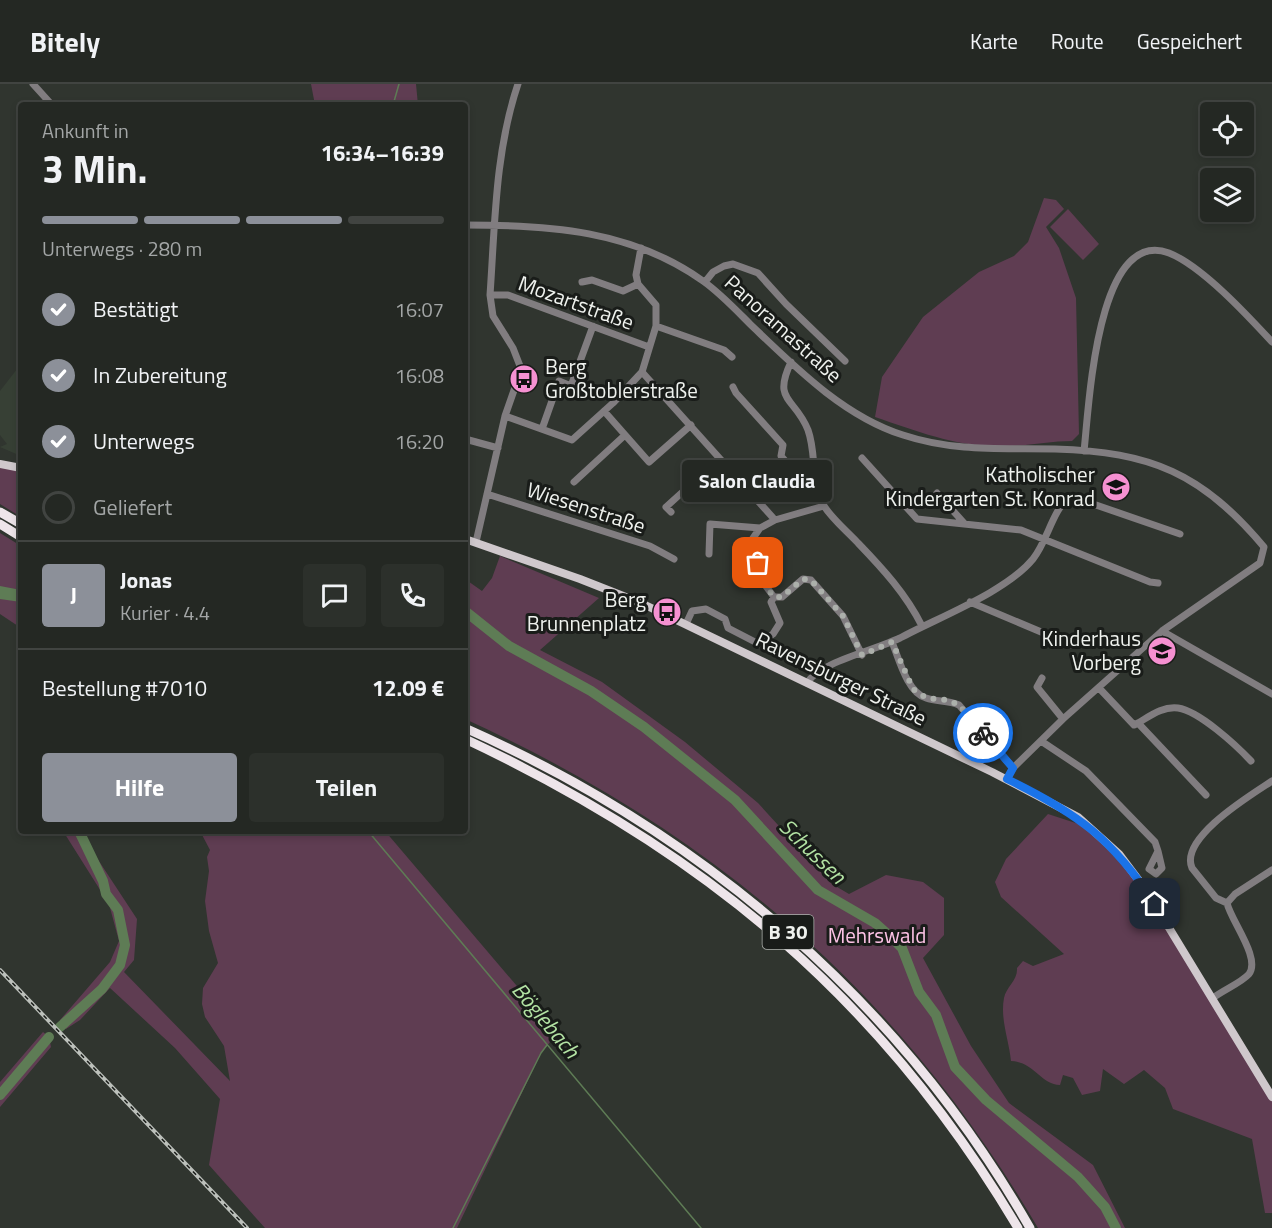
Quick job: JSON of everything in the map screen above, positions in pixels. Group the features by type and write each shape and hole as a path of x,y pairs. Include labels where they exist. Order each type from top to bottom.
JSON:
{"highway":[{"path":"0,512 18,522"},
{"path":"0,524 18,535"},
{"name":"B 30","path":"468,729 560,773 619,807 718,874 790,933 844,984 921,1070 973,1138 1030,1228"},
{"name":"B 30","path":"468,740 555,782 614,816 714,883 783,941 836,991 914,1076 965,1145 1018,1228"}],"main road":[{"path":"0,464 18,467"},
{"name":"Ravensburger Straße","path":"468,540 580,579 686,624 1062,807 1108,843 1146,890 1272,1097"}],"street":[{"path":"33,84 49,102"},
{"path":"476,542 505,416 518,381 520,366 513,348 493,316 490,295 499,166 506,123 518,84"},
{"name":"Panoramastraße","path":"468,225 573,230 606,236 671,260 705,282 791,362 834,397 876,424 906,436 930,443 973,449 1084,451 1134,457 1162,466 1189,480 1226,505 1264,547 1264,554 1260,562 1162,631"},
{"path":"505,416 572,440 642,372 656,326 656,305 638,284 636,275 641,248"},
{"path":"1084,451 1097,346 1106,308 1120,271 1138,254 1157,251 1184,262 1224,293 1272,342"},
{"path":"705,282 713,272 734,264 758,273 786,304 845,361"},
{"path":"582,282 592,280 623,291 638,284"},
{"name":"Mozartstraße","path":"490,295 508,295 649,347"},
{"path":"542,429 559,381 571,386 593,326"},
{"path":"656,326 724,350 732,357"},
{"path":"791,362 782,385 784,394 802,418 809,433 815,483 824,506 891,577 912,606 922,626"},
{"path":"642,372 775,520"},
{"path":"733,387 783,445 781,456 804,482 815,483"},
{"path":"604,411 649,462 691,425"},
{"path":"574,482 625,435"},
{"path":"468,441 498,448"},
{"path":"862,458 917,519 1021,530 1150,582 1158,583"},
{"path":"671,512 666,507 719,459"},
{"path":"937,493 964,523"},
{"name":"Wiesenstraße","path":"487,494 650,546 674,559"},
{"path":"807,683 815,672 892,642 970,602 1023,570 1045,540 1070,496 1180,534"},
{"path":"774,597 765,585 751,541 760,528 775,520 824,506"},
{"path":"709,554 710,524 760,528"},
{"path":"774,597 782,597 803,579 811,580 843,616 862,655"},
{"path":"686,624 692,611 706,609 725,619 728,628 759,644 773,634 780,623 771,602 774,597"},
{"path":"970,602 1043,635 1072,645 1076,639"},
{"path":"1007,779 1013,768 1063,719 1162,631 1272,694"},
{"path":"892,642 913,689 926,698 948,700 959,705 1013,768"},
{"path":"1042,678 1037,687 1063,719"},
{"path":"1099,688 1134,725 1158,711 1178,708 1204,721 1251,761"},
{"path":"1138,723 1206,795"},
{"path":"1041,741 1086,771 1104,787 1155,842 1158,851"},
{"path":"1212,998 1246,976 1252,966 1251,954 1232,920 1227,903 1216,898 1192,868 1191,858 1212,823 1272,781"},
{"path":"1227,903 1235,894 1271,874"}],"shaded area":[{"path":"18,368 18,455 0,447 7,444 0,435 0,391"},
{"path":"0,586 18,589 18,602 0,599"}],"green space":[{"path":"311,84 416,84 418,102 314,102"},
{"path":"1044,198 1056,200 1064,209 1046,227 1059,248 1076,298 1079,434 1072,441 994,447 942,439 875,417 882,377 923,317 979,272 1014,256 1028,242"},
{"path":"1068,209 1099,244 1083,260 1050,227"},
{"path":"0,464 18,467 18,515 0,504"},
{"path":"0,533 18,544 18,626 0,614"},
{"name":"Mehrswald","path":"500,556 599,598 540,650 602,682 685,742 758,803 832,884 849,894 886,875 923,882 944,898 944,935 923,958 971,1046 1009,1103 1093,1165 1125,1228 1038,1228 984,1143 925,1065 861,993 792,927 718,867 639,813 555,764 468,720 468,581 482,591 492,578"},
{"path":"1048,814 1091,828 1119,854 1272,1097 1272,1213 1265,1213 1252,1139 1173,1109 1165,1088 1144,1070 1124,1084 1103,1069 1100,1091 1082,1095 1073,1078 1063,1075 1060,1085 1053,1084 1026,1065 1011,1061 1003,1006 1005,994 1016,976 1017,968 1023,961 1033,966 1064,954 1001,897 995,882 1006,859"},
{"path":"65,834 84,834 137,919 134,960 124,972 230,1081 224,1046 205,1017 202,1004 203,988 218,963 209,931 205,901 209,871 207,857 210,850 202,834 388,834 522,992 545,1011 555,1036 541,1053 457,1228 265,1228 209,1165 220,1099 175,1048 110,988 80,1020 66,1029 60,1020 110,962 119,941 109,904"},
{"path":"43,1032 49,1037 51,1047 0,1107 0,1082"}],"waterway":[{"path":"394,102 399,84"},
{"name":"Schussen","path":"468,613 509,646 591,691 644,727 735,800 818,890 875,923 893,939 902,948 919,992 936,1015 955,1067 986,1100 1078,1177 1105,1207 1116,1228"},
{"path":"60,1027 102,989 120,965 125,945 118,910 106,894 103,881 80,834"},
{"name":"Böglebach","path":"371,834 701,1228"},
{"path":"0,1095 49,1037"},
{"path":"453,1228 547,1045"}],"railway":[{"path":"0,970 247,1228"}],"way so far":[{"path":"758,563 765,585 774,597 782,597 803,579 811,580 843,616 862,655 892,642 913,689 926,698 948,700 959,705 983,733"}],"place":[{"name":"Berg Großtoblerstraße","path":"524,379"},
{"name":"Katholischer Kindergarten St. Konrad","path":"1116,487"},
{"name":"Salon Claudia","path":"758,563"},
{"name":"Berg Brunnenplatz","path":"667,612"},
{"name":"Kinderhaus Vorberg","path":"1162,651"}],"route":[{"path":"983,733 1013,768 1007,779 1062,807 1091,828 1119,854 1155,904"}]}
